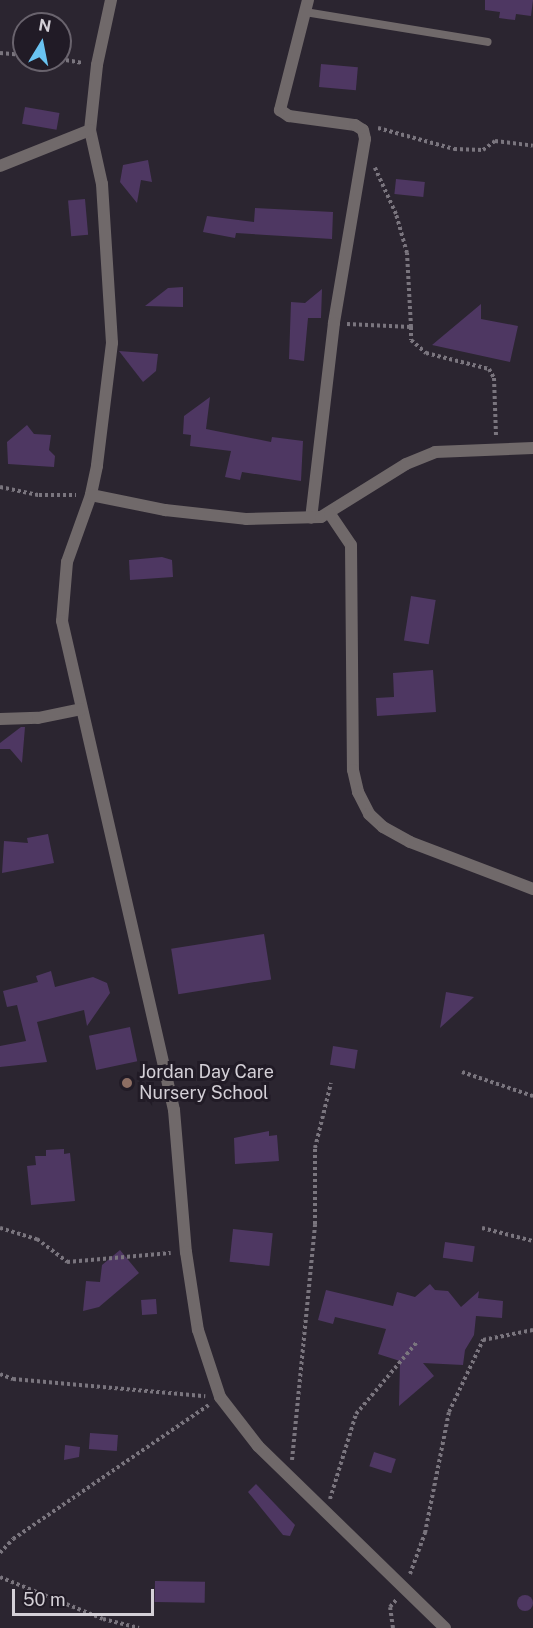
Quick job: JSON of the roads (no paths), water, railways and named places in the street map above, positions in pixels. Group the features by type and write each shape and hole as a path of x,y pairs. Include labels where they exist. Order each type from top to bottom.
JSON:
{"street":[{"path":"111,0 97,65 90,130 102,184 112,343 91,495 74,540 63,588 62,621 174,1110 186,1252 198,1330 220,1397 285,1475 445,1628"},
{"path":"306,6 280,110 289,116 355,124 363,130 365,139 334,323 311,518"},
{"path":"0,166 90,130"},
{"path":"91,495 165,510 246,519 311,518 330,514 418,458 459,448 533,448"},
{"path":"330,514 351,545 353,770 358,792 369,814 383,827 410,842 533,889"},
{"path":"0,719 38,718 81,709"}],"lane":[{"path":"306,6 488,42"}],"place":[{"name":"Jordan Day Care Nursery School","path":"127,1083"}]}
